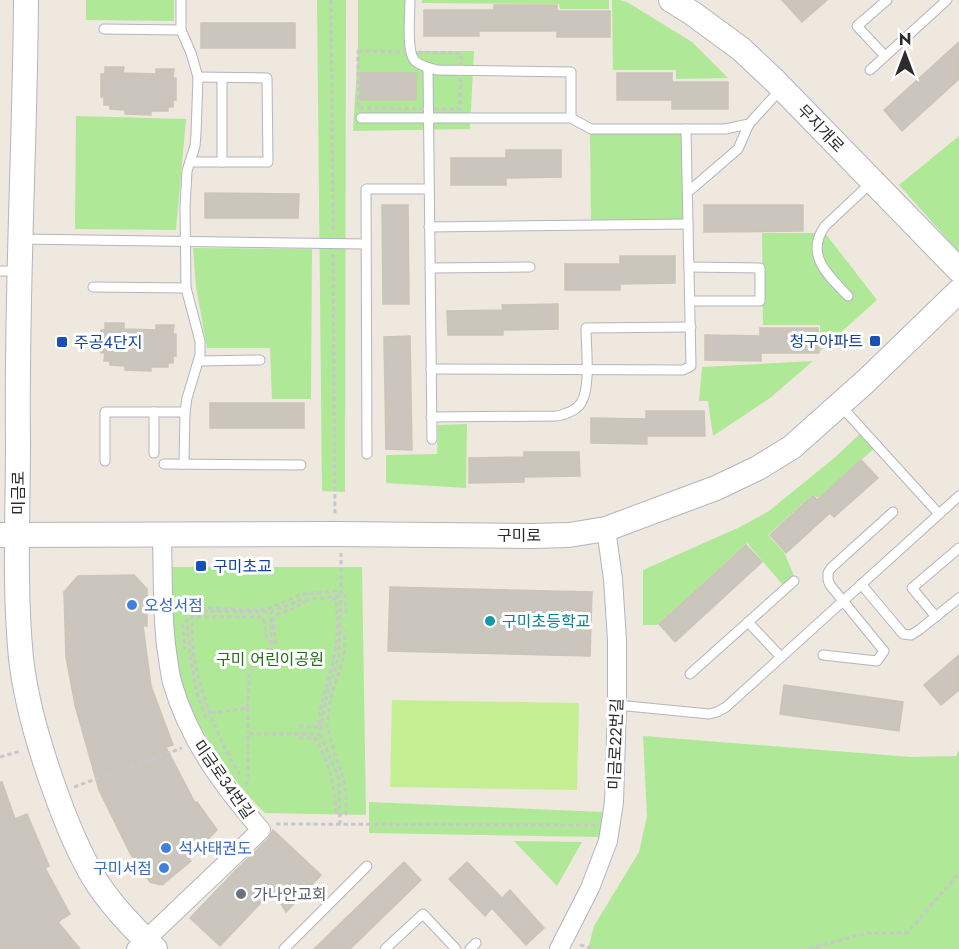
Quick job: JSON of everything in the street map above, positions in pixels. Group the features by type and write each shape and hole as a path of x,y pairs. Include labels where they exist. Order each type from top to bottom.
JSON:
{"street":[{"name":"미금로","path":"26,0 21,239 10,271 17,387 9,535 21,660 28,704 37,738 82,858 95,880 146,946"},
{"name":"무지개로","path":"671,0 741,49 782,88 959,270"},
{"name":"구미로","path":"9,535 162,535 338,543 569,535 606,529 716,488 758,468 792,447 840,405 959,291"},
{"name":"미금로22번길","path":"559,949 590,888 608,841 614,802 617,640 613,579 606,529"},
{"name":"미금로34번길","path":"146,946 261,830 237,802 203,753 187,721 171,680 164,623 162,535"}],"lane":[{"path":"181,0 181,30 198,77 195,146 187,171 184,194 186,288 200,341 199,361 184,412 184,464"},
{"path":"410,0 410,48 413,59 428,68 437,70 571,72 571,118"},
{"path":"885,56 858,26 887,0"},
{"path":"870,70 947,0"},
{"path":"104,29 181,30"},
{"path":"428,68 432,439"},
{"path":"190,162 268,162 267,78 198,77"},
{"path":"222,78 222,162"},
{"path":"687,192 738,149 749,124 782,88"},
{"path":"361,118 571,118 591,129 725,129 749,124"},
{"path":"431,369 683,369 691,366 686,129"},
{"path":"848,296 825,272 819,261 818,241 820,232 825,226 873,181"},
{"path":"367,454 366,189 429,189"},
{"path":"429,227 688,224"},
{"path":"21,239 366,244"},
{"path":"430,268 530,267"},
{"path":"689,267 760,268 760,301 690,301"},
{"path":"93,287 186,288"},
{"path":"432,417 557,416 569,413 580,405 586,394 586,328 691,327"},
{"path":"199,361 260,360"},
{"path":"840,405 939,514"},
{"path":"105,461 105,412 184,412"},
{"path":"154,412 154,453"},
{"path":"164,464 300,465"},
{"path":"617,705 709,714 726,707 959,496"},
{"path":"823,655 877,662 884,651 830,585 828,573 893,512"},
{"path":"936,617 912,588 959,548"},
{"path":"690,674 794,581"},
{"path":"861,584 903,634 910,635 919,630 959,598"},
{"path":"748,622 781,657"},
{"path":"284,949 367,866"},
{"path":"385,949 423,914 456,949"}],"path":[{"path":"331,0 340,596 339,655 327,694 320,734 339,779 340,825"},
{"path":"358,51 461,53 460,109 358,108 358,51"},
{"path":"338,591 302,594 260,610 173,609 271,612 301,600 340,596"},
{"path":"345,594 346,616"},
{"path":"276,644 273,620 278,614 306,601 322,598 336,599 337,637 333,663 321,702 320,727 299,726"},
{"path":"186,611 196,692 207,723"},
{"path":"245,786 248,778 249,675 256,654 271,649 271,612"},
{"path":"243,779 220,738 200,685 194,659 192,617 262,617 267,642"},
{"path":"179,618 183,627 190,685 201,720"},
{"path":"299,738 315,738 333,780 336,793 336,814 346,814 343,777 327,726 330,700 344,655 345,631"},
{"path":"204,714 248,708"},
{"path":"248,734 320,734"},
{"path":"77,796 74,786 183,748"},
{"path":"0,757 26,749"},
{"path":"220,751 249,792"},
{"path":"272,824 602,825"},
{"path":"809,949 867,933 907,933 959,873"}],"green space":[{"path":"86,0 174,0 174,21 86,20"},
{"path":"317,0 346,0 345,492 322,491"},
{"path":"358,0 406,0 407,51 474,51 470,129 353,131 358,51"},
{"path":"422,0 609,0 609,9 560,9 559,4 422,3"},
{"path":"612,0 627,2 692,42 728,78 676,79 676,70 613,70"},
{"path":"76,116 186,119 176,230 75,229"},
{"path":"590,134 683,134 684,219 591,220"},
{"path":"959,136 959,252 899,185"},
{"path":"762,233 825,233 877,300 820,351 820,325 763,325"},
{"path":"193,248 312,249 311,399 272,399 270,348 207,348 196,287"},
{"path":"813,361 770,398 713,436 708,401 699,401 702,367"},
{"path":"467,424 466,488 386,483 386,455 437,454 438,425"},
{"path":"862,432 875,448 818,498 813,494 768,535 785,554 794,576 783,585 747,543 657,625 643,625 643,570 740,527 769,511 833,459"},
{"name":"구미 어린이공원","path":"172,567 362,567 366,815 265,813 231,775 210,744 186,699 179,678 174,637"},
{"path":"392,700 579,703 577,790 390,787"},
{"path":"643,736 911,757 956,756 959,750 959,949 588,949 594,926 639,852 647,816"},
{"path":"369,802 604,812 601,837 369,833"},
{"path":"514,841 582,842 557,886"}],"building":[{"path":"782,0 827,0 802,22"},
{"path":"494,5 557,5 557,11 610,11 610,37 557,37 557,31 479,31 479,36 424,36 424,10 494,10"},
{"path":"201,23 295,23 295,48 201,48"},
{"path":"959,42 959,79 902,131 884,110"},
{"path":"105,67 124,67 123,73 156,74 156,69 174,69 176,100 173,100 173,107 168,107 168,111 151,111 151,115 125,114 125,110 110,109 110,105 104,105 104,97 101,97 101,74 105,74"},
{"path":"360,73 416,73 416,100 360,100"},
{"path":"617,73 672,73 672,82 728,82 728,109 672,109 672,100 617,100"},
{"path":"506,150 561,150 561,177 506,178 506,185 451,185 451,158 506,158"},
{"path":"205,193 299,194 298,218 205,218"},
{"path":"382,205 408,205 409,304 383,304"},
{"path":"704,205 803,205 803,231 704,232"},
{"path":"620,256 675,256 675,283 620,284 620,290 565,290 565,264 620,264"},
{"path":"558,304 558,329 503,330 503,335 448,335 447,311 503,310 502,305"},
{"path":"105,323 124,323 124,329 156,330 156,325 174,325 176,356 173,356 173,363 168,363 168,367 151,367 151,371 125,370 125,366 110,365 110,361 104,361 105,353 101,353 101,330 105,330"},
{"path":"760,328 818,328 819,353 761,353 761,361 705,360 705,335 760,336"},
{"path":"410,336 412,450 386,449 384,337"},
{"path":"210,403 304,403 304,428 210,428"},
{"path":"646,411 704,411 705,436 647,436 647,444 591,443 591,418 646,419"},
{"path":"524,452 579,452 580,476 524,477 524,482 469,483 469,458 524,457"},
{"path":"861,460 878,478 834,517 830,513 786,553 770,535 813,495 817,500"},
{"path":"746,545 762,562 675,642 659,624"},
{"path":"134,575 147,589 147,626 143,626 151,686 173,745 166,747 195,803 197,802 217,830 189,859 191,861 162,885 150,882 130,853 99,790 75,705 66,657 64,592 78,576"},
{"name":"구미초등학교","path":"390,587 592,592 590,656 388,651"},
{"path":"959,655 959,690 941,705 924,685"},
{"path":"784,685 903,702 899,731 780,714"},
{"path":"0,782 2,782 15,819 27,814 49,866 45,868 70,914 58,922 80,949 0,949"},
{"name":"가나안교회","path":"273,830 321,875 286,912 273,890 220,946 190,918 269,838"},
{"path":"404,862 421,880 350,949 314,949"},
{"path":"467,862 502,898 510,890 544,928 526,945 492,908 485,916 449,879"}],"place":[{"name":"청구아파트","path":"875,341"},
{"name":"주공4단지","path":"62,342"},
{"name":"구미초교","path":"201,566"},
{"name":"오성서점","path":"132,605"},
{"name":"구미초등학교","path":"490,621"},
{"name":"석사태권도","path":"166,848"},
{"name":"구미서점","path":"164,868"},
{"name":"가나안교회","path":"241,894"}]}
